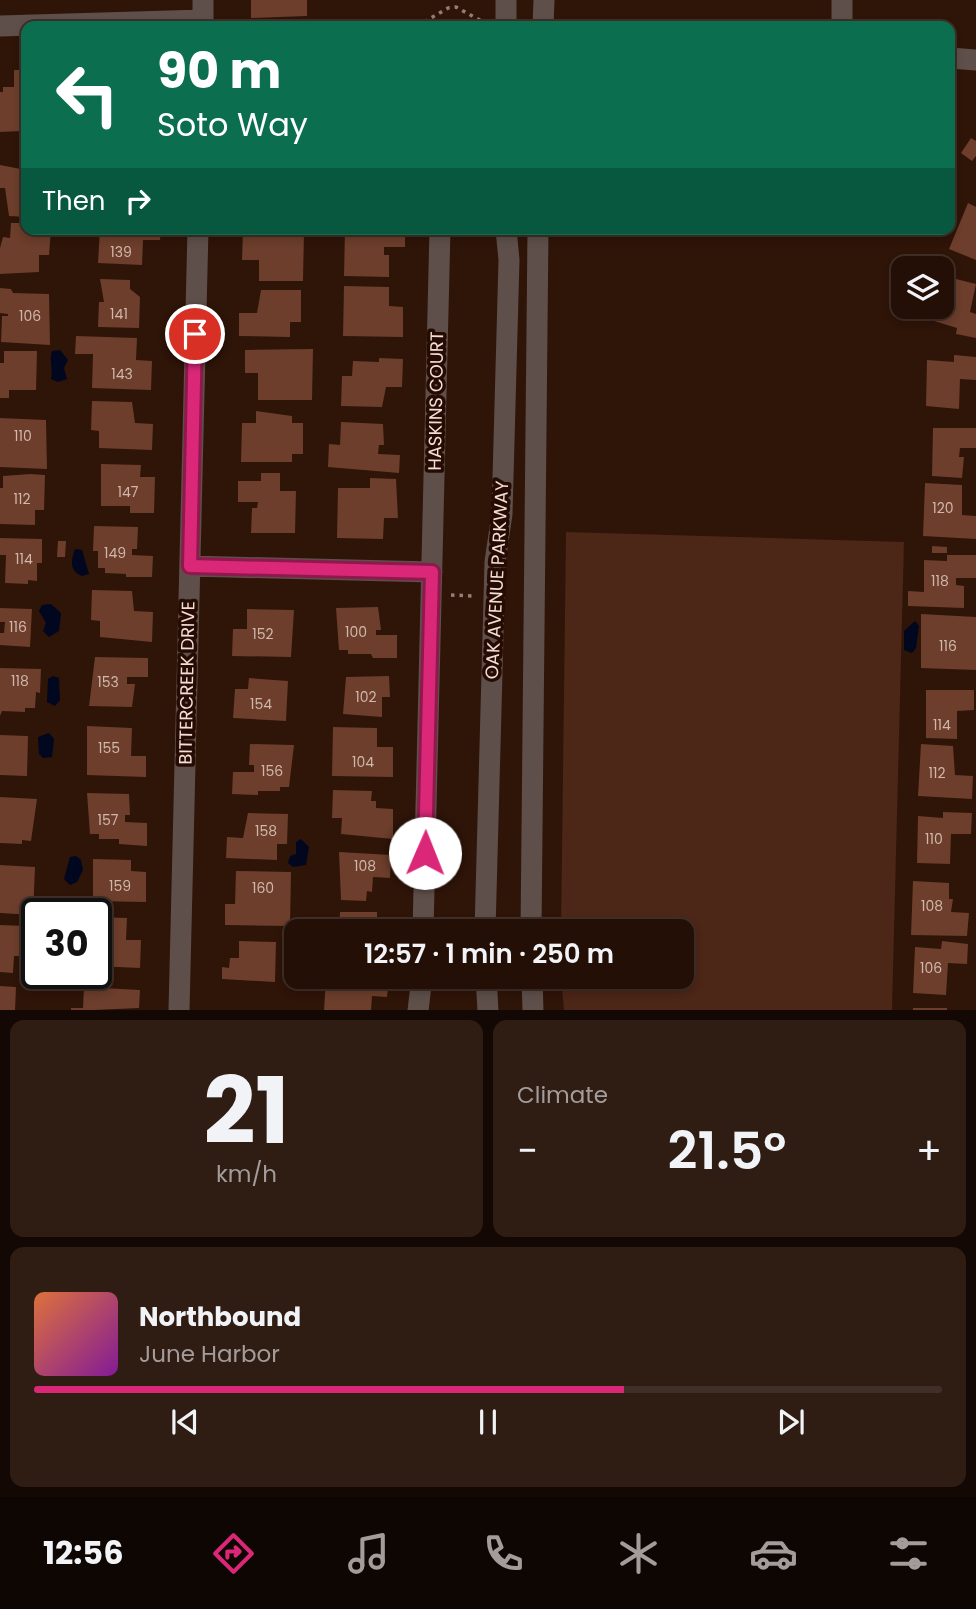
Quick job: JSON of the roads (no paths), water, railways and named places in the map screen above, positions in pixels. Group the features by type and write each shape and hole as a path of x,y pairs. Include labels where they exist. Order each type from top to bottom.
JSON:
{"street":[{"path":"506,0 506,21"},
{"path":"543,21 544,0"},
{"path":"842,0 842,21"},
{"path":"102,21 203,16"},
{"path":"0,26 21,25"},
{"path":"955,58 976,60"},
{"name":"BITTERCREEK DRIVE","path":"179,1010 198,235"},
{"name":"HASKINS COURT","path":"423,919 440,235"},
{"name":"OAK AVENUE PARKWAY","path":"485,919 495,562 502,514 509,260 507,235"},
{"name":"OAK AVENUE PARKWAY","path":"531,919 538,235"},
{"path":"190,566 432,572"},
{"path":"418,1010 420,989"},
{"path":"487,989 488,1010"},
{"path":"532,989 533,1010"}],"water":[{"path":"60,350 68,360 64,368 67,379 58,382 51,379 51,358 52,351"},
{"path":"75,549 82,550 89,574 82,576 73,568"},
{"path":"51,604 61,613 59,631 49,637 43,631 46,623 39,611 42,605"},
{"path":"915,621 919,626 916,648 912,653 904,650 904,631"},
{"path":"53,676 59,678 60,700 55,706 47,702 48,679"},
{"path":"49,733 54,739 52,757 43,758 39,754 38,737"},
{"path":"301,839 309,847 306,865 293,867 288,863 290,856 296,854 296,842"},
{"path":"76,856 81,860 83,870 77,882 70,885 64,879 70,857"}]}
